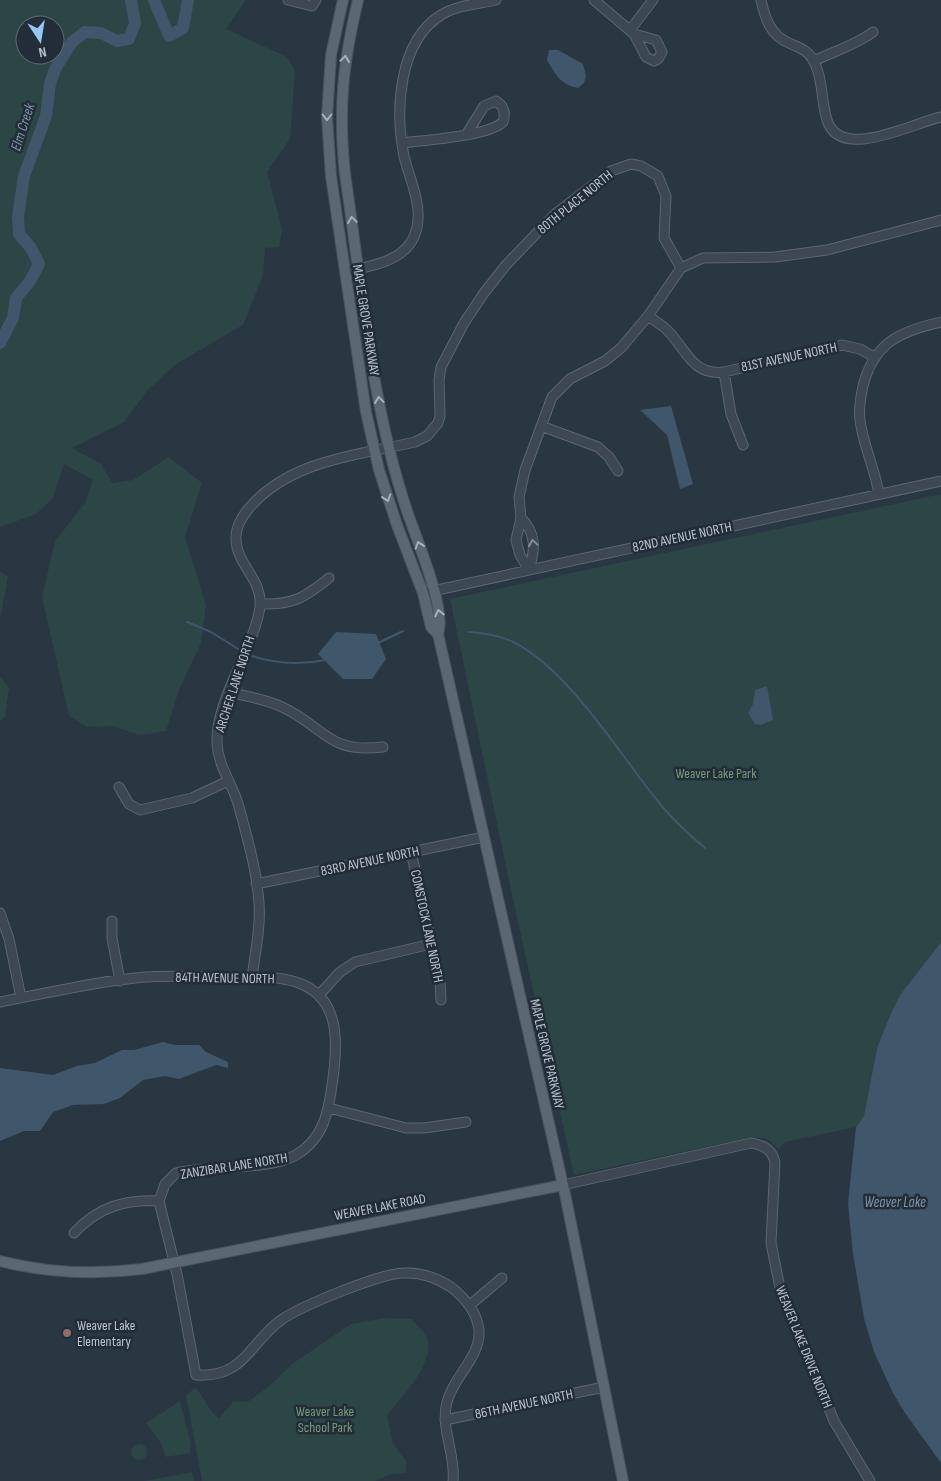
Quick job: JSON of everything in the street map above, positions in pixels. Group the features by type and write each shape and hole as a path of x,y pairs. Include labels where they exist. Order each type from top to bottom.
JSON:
{"main road":[{"name":"MAPLE GROVE PARKWAY","path":"344,0 331,55 327,117 331,176 374,451 394,516 423,593 432,627 438,634 563,1184 623,1481"},
{"name":"MAPLE GROVE PARKWAY","path":"358,0 345,57 341,117 344,165 388,448 434,590 441,625 438,634"},
{"name":"WEAVER LAKE ROAD","path":"0,1261 46,1270 96,1273 127,1271 563,1184"}],"street":[{"path":"288,0 312,6 316,0"},
{"path":"345,270 392,260 402,253 415,234 418,211 402,143 400,112 409,56 422,33 441,15 453,10 496,0"},
{"path":"594,0 632,32 653,0"},
{"path":"761,0 768,23 774,32 782,39 803,49 814,60 827,118 834,132 845,138 860,140 892,133 941,117"},
{"path":"814,60 843,47 859,43 873,32"},
{"path":"402,143 466,134 499,126 505,115 500,104 496,102 484,106 466,134"},
{"name":"80TH PLACE NORTH","path":"374,451 422,440 435,428 440,416 439,380 441,367 464,323 484,293 506,265 555,214 611,171 631,164 646,168 658,176 666,196 664,238 673,257 681,268"},
{"path":"530,570 520,555 516,540 517,527 521,518 519,497 521,483 542,426 546,409 560,387 570,378 614,354 648,316 681,268 703,258 775,257 827,250 941,220"},
{"name":"81ST AVENUE NORTH","path":"648,316 668,331 692,364 708,372 724,372 842,345 860,349 874,357"},
{"path":"880,494 859,414 865,379 874,357 894,338 907,331 941,322"},
{"path":"724,372 731,414 743,445"},
{"path":"542,426 598,447 609,457 618,471"},
{"path":"329,578 296,601 286,604 260,604 256,583 242,561 236,541 240,521 245,512 271,487 302,469 374,451"},
{"name":"82ND AVENUE NORTH","path":"423,593 941,481"},
{"path":"521,518 531,531 534,545 530,570"},
{"name":"ARCHER LANE NORTH","path":"252,978 259,920 256,884 239,808 218,754 217,741 218,727 260,604"},
{"path":"230,692 284,708 327,738 340,744 363,749 383,747"},
{"path":"119,787 129,804 140,810 192,798 228,781"},
{"name":"83RD AVENUE NORTH","path":"256,884 484,837"},
{"name":"COMSTOCK LANE NORTH","path":"411,852 440,981 441,1000"},
{"path":"0,913 9,939 21,998"},
{"path":"112,921 112,938 120,981"},
{"path":"319,995 340,972 355,962 432,944"},
{"name":"84TH AVENUE NORTH","path":"0,1002 160,976 288,980 310,988 319,995"},
{"name":"ZANZIBAR LANE NORTH","path":"159,1201 165,1184 176,1173 275,1162 294,1157 304,1150 317,1136 329,1108 337,1036 331,1014 319,995"},
{"path":"329,1108 406,1128 424,1128 466,1122"},
{"name":"WEAVER LAKE ROAD","path":"563,1184 751,1144 764,1146"},
{"name":"WEAVER LAKE DRIVE NORTH","path":"764,1146 772,1153 775,1162 772,1243 780,1288 834,1421 870,1481"},
{"path":"74,1233 97,1213 112,1206 128,1201 159,1201 174,1263 196,1375 225,1371 239,1364 269,1331 291,1314 390,1274 405,1273 432,1277 456,1291 470,1305 476,1320 479,1338 476,1347 447,1399 445,1420 453,1481"},
{"path":"470,1305 502,1278"},
{"name":"86TH AVENUE NORTH","path":"445,1420 604,1388"}],"green space":[{"path":"0,0 246,0 226,29 287,57 295,71 290,139 267,172 282,229 279,247 265,248 263,275 243,325 176,364 147,391 124,422 72,448 101,464 112,483 133,480 169,457 202,483 185,537 206,605 201,643 179,690 166,731 140,735 112,726 88,727 69,716 42,597 55,541 85,503 93,480 64,464 53,498 36,514 0,527"},
{"name":"Weaver Lake Park","path":"941,494 941,942 900,995 891,1013 877,1048 864,1116 856,1127 785,1142 778,1149 767,1139 753,1137 574,1175 509,881 450,599"},
{"path":"0,571 8,577 0,620"},
{"path":"0,676 9,688 5,717 0,721"},
{"name":"Weaver Lake School Park","path":"384,1318 412,1319 424,1332 428,1341 428,1351 420,1371 387,1416 393,1444 406,1461 406,1473 392,1474 375,1481 202,1481 186,1395 195,1388 219,1418 233,1402 249,1401 271,1385 292,1364 351,1324"},
{"path":"180,1401 191,1444 190,1453 166,1457 161,1443 146,1423"},
{"path":"139,1444 147,1452 139,1460 131,1452"},
{"path":"192,1472 194,1481 145,1481"}],"water":[{"path":"549,50 558,50 583,64 586,76 584,83 578,88 563,82 547,60"},
{"path":"671,406 693,484 680,489 667,435 640,410"},
{"path":"336,632 376,634 386,659 372,679 343,679 318,654"},
{"path":"767,686 773,720 761,725 755,724 748,713 753,704 755,690"},
{"name":"Weaver Lake","path":"941,942 941,1463 905,1413 893,1393 874,1352 864,1318 853,1254 848,1203 856,1127 864,1116 877,1048 900,995"},
{"path":"163,1042 175,1045 199,1045 206,1052 228,1062 228,1068 216,1065 179,1079 165,1076 143,1080 120,1098 104,1104 73,1105 53,1112 40,1131 24,1131 0,1141 0,1068 53,1075 77,1066 95,1063 122,1050 134,1050"}],"waterway":[{"name":"Elm Creek","path":"0,343 13,318 16,298 30,281 39,264 31,248 19,234 18,216 24,176 46,116 50,84 55,69 72,42 85,32 101,33 117,41 129,39 135,23 131,0"},
{"name":"Elm Creek","path":"154,0 169,36 183,28 188,0"},
{"path":"187,622 211,632 243,652"},
{"path":"378,643 403,631"},
{"path":"469,632 491,635 513,642 533,654 553,671 591,713 661,806 705,848"},
{"path":"247,654 266,660 286,663 326,660"}],"place":[{"name":"Weaver Lake Elementary","path":"67,1333"}]}
